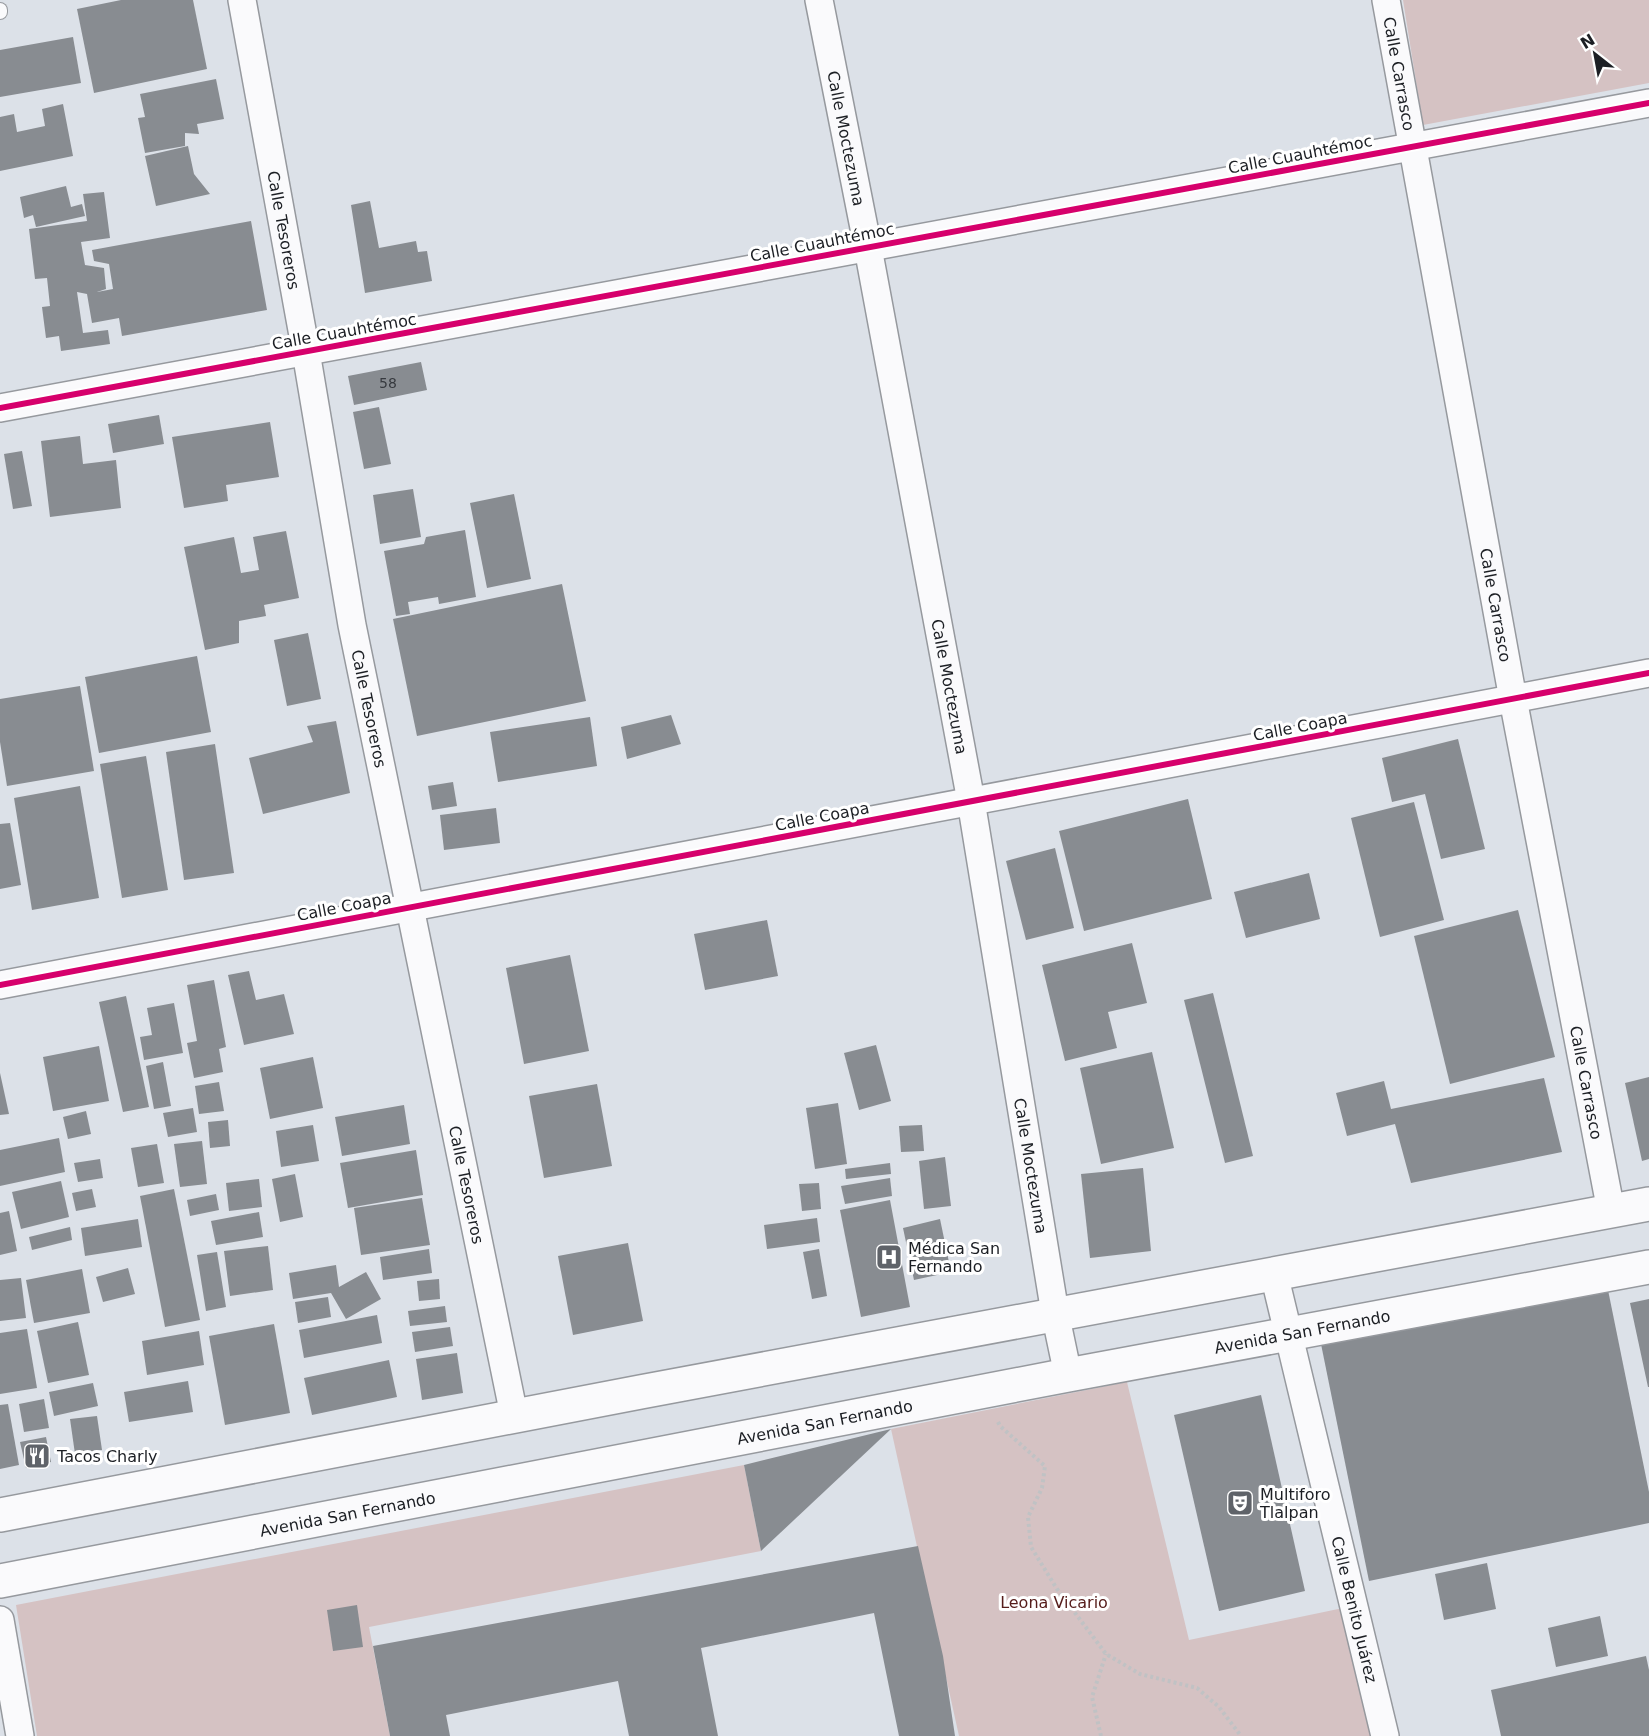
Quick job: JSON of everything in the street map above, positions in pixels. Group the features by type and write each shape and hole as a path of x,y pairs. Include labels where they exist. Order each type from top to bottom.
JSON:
{"main road":[{"path":"0,1515 514,1415 1649,1204"},
{"name":"Avenida San Fernando","path":"0,1581 1649,1267"}],"street":[{"name":"Calle Tesoreros","path":"242,0 306,352 352,625 514,1415"},
{"name":"Calle Moctezuma","path":"819,0 868,248 971,801 1055,1313 1068,1376"},
{"name":"Calle Carrasco","path":"1386,0 1513,699 1611,1211"},
{"name":"Calle Cuauhtémoc","path":"0,408 1649,103"},
{"name":"Calle Coapa","path":"0,985 1649,673"},
{"name":"Calle Benito Juárez","path":"1274,1274 1385,1736"},
{"path":"0,1620 20,1736"}],"path":[{"path":"983,1392 1000,1426 1045,1466 1042,1488 1028,1517 1031,1546 1057,1589 1106,1653 1140,1674 1197,1688 1219,1707 1241,1736"},
{"path":"1101,1736 1092,1697 1106,1653"}],"green space":[{"path":"1403,0 1649,0 1649,83 1423,125"},
{"name":"Leona Vicario","path":"1127,1382 1189,1640 1343,1608 1374,1736 959,1736 891,1429"},
{"path":"744,1465 761,1551 369,1627 390,1736 37,1736 16,1605"}],"building":[{"path":"121,0 193,0 207,69 94,93 77,9"},
{"path":"73,37 81,83 0,97 0,50"},
{"path":"216,79 224,119 197,124 199,134 185,133 185,146 145,153 138,118 145,117 140,94"},
{"path":"63,104 73,156 0,171 0,117 14,114 17,132 45,126 42,109"},
{"path":"188,146 194,174 210,194 156,206 145,156"},
{"path":"66,186 71,207 82,204 85,216 36,227 33,215 24,218 20,197"},
{"path":"104,192 110,238 81,242 85,265 104,268 106,289 97,292 113,289 109,264 94,261 92,250 251,221 267,310 122,336 119,318 92,323 87,294 77,292 83,333 108,330 110,344 61,351 59,336 46,338 42,307 50,306 47,278 35,279 29,229 87,221 83,194"},
{"path":"370,201 379,248 416,241 418,252 427,251 432,281 365,293 351,205"},
{"path":"421,362 427,390 354,405 348,376"},
{"path":"379,407 391,464 364,469 353,412"},
{"path":"159,415 164,444 113,453 108,424"},
{"path":"270,422 279,477 226,485 228,501 184,508 172,437"},
{"path":"80,436 83,464 116,460 121,508 50,517 41,441"},
{"path":"22,451 32,506 13,509 4,454"},
{"path":"413,489 421,537 380,544 373,495"},
{"path":"514,494 531,579 487,588 470,503"},
{"path":"465,530 476,597 439,604 438,597 408,602 410,614 396,616 384,551 424,544 426,537"},
{"path":"286,531 299,598 264,605 266,616 239,621 239,643 205,650 184,547 234,537 241,573 259,570 253,537"},
{"path":"562,584 586,701 417,736 393,619"},
{"path":"308,633 321,699 287,706 274,640"},
{"path":"197,656 211,732 99,753 85,677"},
{"path":"80,686 94,771 7,786 0,742 0,699"},
{"path":"671,715 681,744 627,759 621,727"},
{"path":"590,717 597,766 498,782 490,732"},
{"path":"336,721 350,793 263,814 249,758 313,742 307,726"},
{"path":"1458,739 1485,849 1441,859 1425,794 1392,802 1382,758"},
{"path":"215,744 234,873 184,880 166,752"},
{"path":"146,756 168,890 122,898 100,764"},
{"path":"453,782 457,806 432,810 428,786"},
{"path":"80,786 99,898 32,910 14,798"},
{"path":"1188,799 1212,899 1084,931 1059,831"},
{"path":"1414,802 1444,920 1380,937 1351,818"},
{"path":"496,808 500,843 444,850 440,815"},
{"path":"10,823 21,885 0,889 0,824"},
{"path":"1055,848 1074,928 1026,940 1006,861"},
{"path":"1309,873 1320,919 1246,938 1234,892"},
{"path":"1518,910 1555,1057 1450,1084 1414,936"},
{"path":"767,920 778,976 705,990 694,934"},
{"path":"1132,943 1147,1003 1108,1012 1117,1048 1065,1061 1042,965"},
{"path":"570,955 589,1051 524,1064 506,968"},
{"path":"249,971 256,1000 284,994 294,1034 244,1045 228,975"},
{"path":"214,980 226,1047 219,1049 223,1072 194,1078 187,1043 197,1041 187,985"},
{"path":"1213,993 1253,1156 1225,1163 1184,1000"},
{"path":"126,996 149,1107 123,1112 99,1002"},
{"path":"174,1003 183,1053 144,1060 140,1037 152,1035 147,1008"},
{"path":"876,1045 891,1101 859,1110 844,1053"},
{"path":"99,1046 109,1101 53,1111 43,1057"},
{"path":"1152,1052 1174,1148 1101,1164 1080,1068"},
{"path":"313,1057 323,1108 270,1119 260,1068"},
{"path":"163,1062 171,1106 154,1109 146,1066"},
{"path":"0,1073 9,1114 0,1115"},
{"path":"1649,1077 1649,1159 1642,1161 1625,1083"},
{"path":"1544,1078 1562,1152 1411,1183 1395,1124 1347,1136 1336,1093 1384,1081 1391,1109"},
{"path":"219,1082 224,1111 199,1114 195,1086"},
{"path":"597,1084 612,1166 544,1178 529,1096"},
{"path":"838,1103 847,1164 815,1169 806,1108"},
{"path":"404,1105 410,1144 342,1156 335,1117"},
{"path":"193,1108 197,1132 168,1137 163,1113"},
{"path":"86,1111 91,1134 68,1139 63,1117"},
{"path":"228,1120 230,1146 210,1148 208,1122"},
{"path":"313,1125 319,1161 281,1167 276,1131"},
{"path":"922,1125 924,1151 901,1152 899,1126"},
{"path":"59,1138 65,1172 0,1186 0,1150"},
{"path":"202,1141 207,1184 180,1187 174,1144"},
{"path":"157,1144 164,1183 138,1187 131,1148"},
{"path":"416,1150 423,1195 348,1208 340,1163"},
{"path":"945,1157 951,1206 924,1209 919,1161"},
{"path":"100,1159 103,1178 78,1182 74,1163"},
{"path":"890,1163 891,1174 846,1179 845,1169"},
{"path":"1143,1168 1151,1251 1090,1258 1081,1174"},
{"path":"295,1174 303,1217 280,1222 272,1179"},
{"path":"890,1178 892,1196 845,1204 841,1186"},
{"path":"259,1179 262,1207 229,1211 226,1183"},
{"path":"61,1181 69,1217 21,1229 12,1192"},
{"path":"819,1183 821,1209 802,1211 799,1184"},
{"path":"92,1189 96,1207 76,1211 72,1193"},
{"path":"174,1189 200,1320 165,1327 140,1196"},
{"path":"216,1194 219,1210 190,1216 187,1200"},
{"path":"422,1198 430,1245 361,1255 354,1208"},
{"path":"890,1200 910,1307 861,1317 840,1210"},
{"path":"9,1211 17,1251 0,1255 0,1213"},
{"path":"259,1212 263,1237 216,1245 211,1221"},
{"path":"817,1218 820,1242 767,1249 764,1225"},
{"path":"138,1219 142,1247 85,1256 81,1228"},
{"path":"940,1219 951,1272 914,1280 903,1228"},
{"path":"70,1227 72,1240 32,1250 29,1237"},
{"path":"628,1243 643,1321 573,1335 558,1256"},
{"path":"268,1246 273,1290 230,1296 224,1251"},
{"path":"429,1249 432,1273 383,1280 380,1257"},
{"path":"819,1249 827,1296 812,1299 803,1252"},
{"path":"217,1252 226,1307 206,1311 197,1255"},
{"path":"336,1265 339,1287 366,1272 381,1299 346,1319 331,1293 293,1299 289,1273"},
{"path":"128,1268 135,1294 103,1302 96,1277"},
{"path":"82,1269 90,1313 34,1323 26,1280"},
{"path":"21,1278 26,1318 0,1321 0,1280"},
{"path":"439,1279 440,1299 419,1301 417,1281"},
{"path":"1607,1285 1649,1492 1649,1523 1369,1581 1321,1344"},
{"path":"328,1297 331,1317 298,1323 295,1302"},
{"path":"1649,1299 1649,1387 1648,1387 1630,1303"},
{"path":"445,1306 447,1322 410,1326 408,1311"},
{"path":"377,1315 382,1343 304,1358 299,1330"},
{"path":"78,1322 89,1375 48,1383 37,1331"},
{"path":"274,1324 290,1413 225,1425 209,1336"},
{"path":"450,1327 453,1346 415,1352 412,1332"},
{"path":"27,1329 37,1388 0,1394 0,1333"},
{"path":"199,1331 204,1365 147,1375 142,1341"},
{"path":"457,1353 463,1393 422,1400 416,1359"},
{"path":"389,1360 397,1397 312,1415 304,1378"},
{"path":"188,1381 193,1412 129,1422 124,1392"},
{"path":"93,1383 98,1406 54,1416 49,1392"},
{"name":"Multiforo Tlalpan","path":"1261,1395 1305,1591 1219,1611 1174,1415"},
{"path":"44,1399 49,1428 24,1432 19,1404"},
{"path":"8,1404 19,1465 0,1469 0,1405"},
{"path":"97,1416 102,1450 75,1454 70,1419"},
{"path":"891,1429 761,1551 744,1465"},
{"path":"46,1437 51,1462 26,1468 20,1442"},
{"path":"918,1546 943,1656 955,1736 899,1736 874,1613 701,1648 718,1736 629,1736 618,1681 446,1715 450,1736 390,1736 373,1646"},
{"path":"1487,1563 1496,1609 1444,1620 1435,1574"},
{"path":"357,1605 363,1647 333,1651 327,1610"},
{"path":"1600,1616 1608,1656 1556,1667 1548,1628"},
{"path":"1646,1656 1649,1670 1649,1736 1501,1736 1491,1690"}],"cycle path":[{"path":"0,408 1649,103"},
{"path":"0,985 1649,673"}],"place":[{"name":"Médica San Fernando","path":"889,1257"},
{"name":"Tacos Charly","path":"37,1456"},
{"name":"Multiforo Tlalpan","path":"1240,1503"}]}
